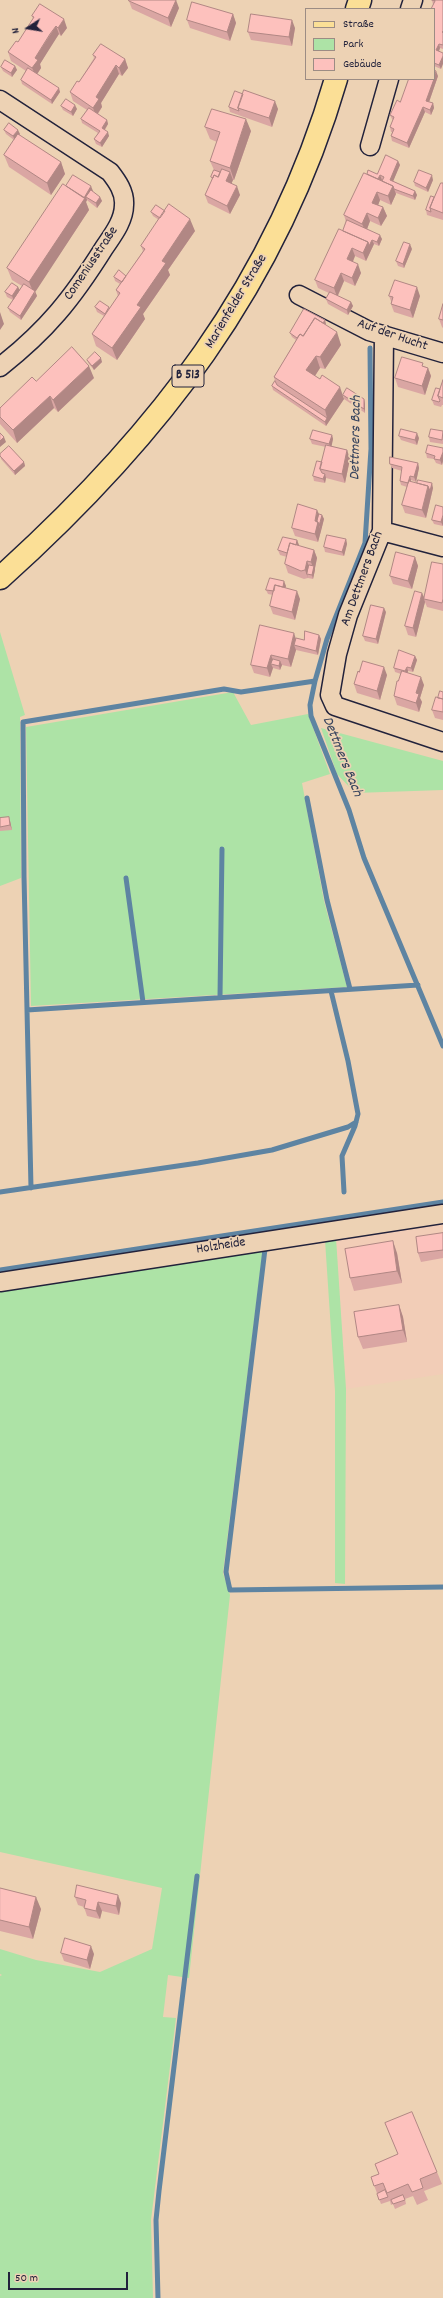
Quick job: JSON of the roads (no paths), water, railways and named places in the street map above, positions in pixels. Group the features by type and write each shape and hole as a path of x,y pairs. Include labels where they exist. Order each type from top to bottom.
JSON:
{"main road":[{"name":"Marienfelder Straße","path":"0,578 89,494 146,430 209,349 257,271 286,214 336,80"}],"street":[{"path":"370,146 390,80"},
{"name":"Comeniusstraße","path":"0,100 110,172 120,184 124,205 120,224 79,287 52,321 30,343 0,367"},
{"name":"Auf der Hucht","path":"300,295 369,331 443,353"},
{"name":"Am Dettmers Bach","path":"384,335 382,531 348,615 337,654 330,695 336,706 443,742"},
{"path":"382,531 443,547"},
{"name":"Holzheide","path":"0,1282 443,1214"}],"waterway":[{"name":"Dettmers Bach","path":"370,348 371,449 365,543 327,639 310,705 311,716 349,810 364,858 443,1046"},
{"path":"31,1188 24,876 23,722 224,689 241,692 315,681"},
{"path":"307,798 327,900 350,989"},
{"path":"220,997 222,849"},
{"path":"126,878 143,1002"},
{"path":"27,1010 418,985"},
{"path":"331,991 348,1061 358,1114 355,1126 342,1156 344,1192"},
{"path":"0,1192 198,1163 272,1150 348,1127 356,1122"},
{"path":"0,1270 443,1202"},
{"path":"265,1249 226,1572 230,1590 443,1587"},
{"path":"158,2298 156,2220 197,1876"}]}
